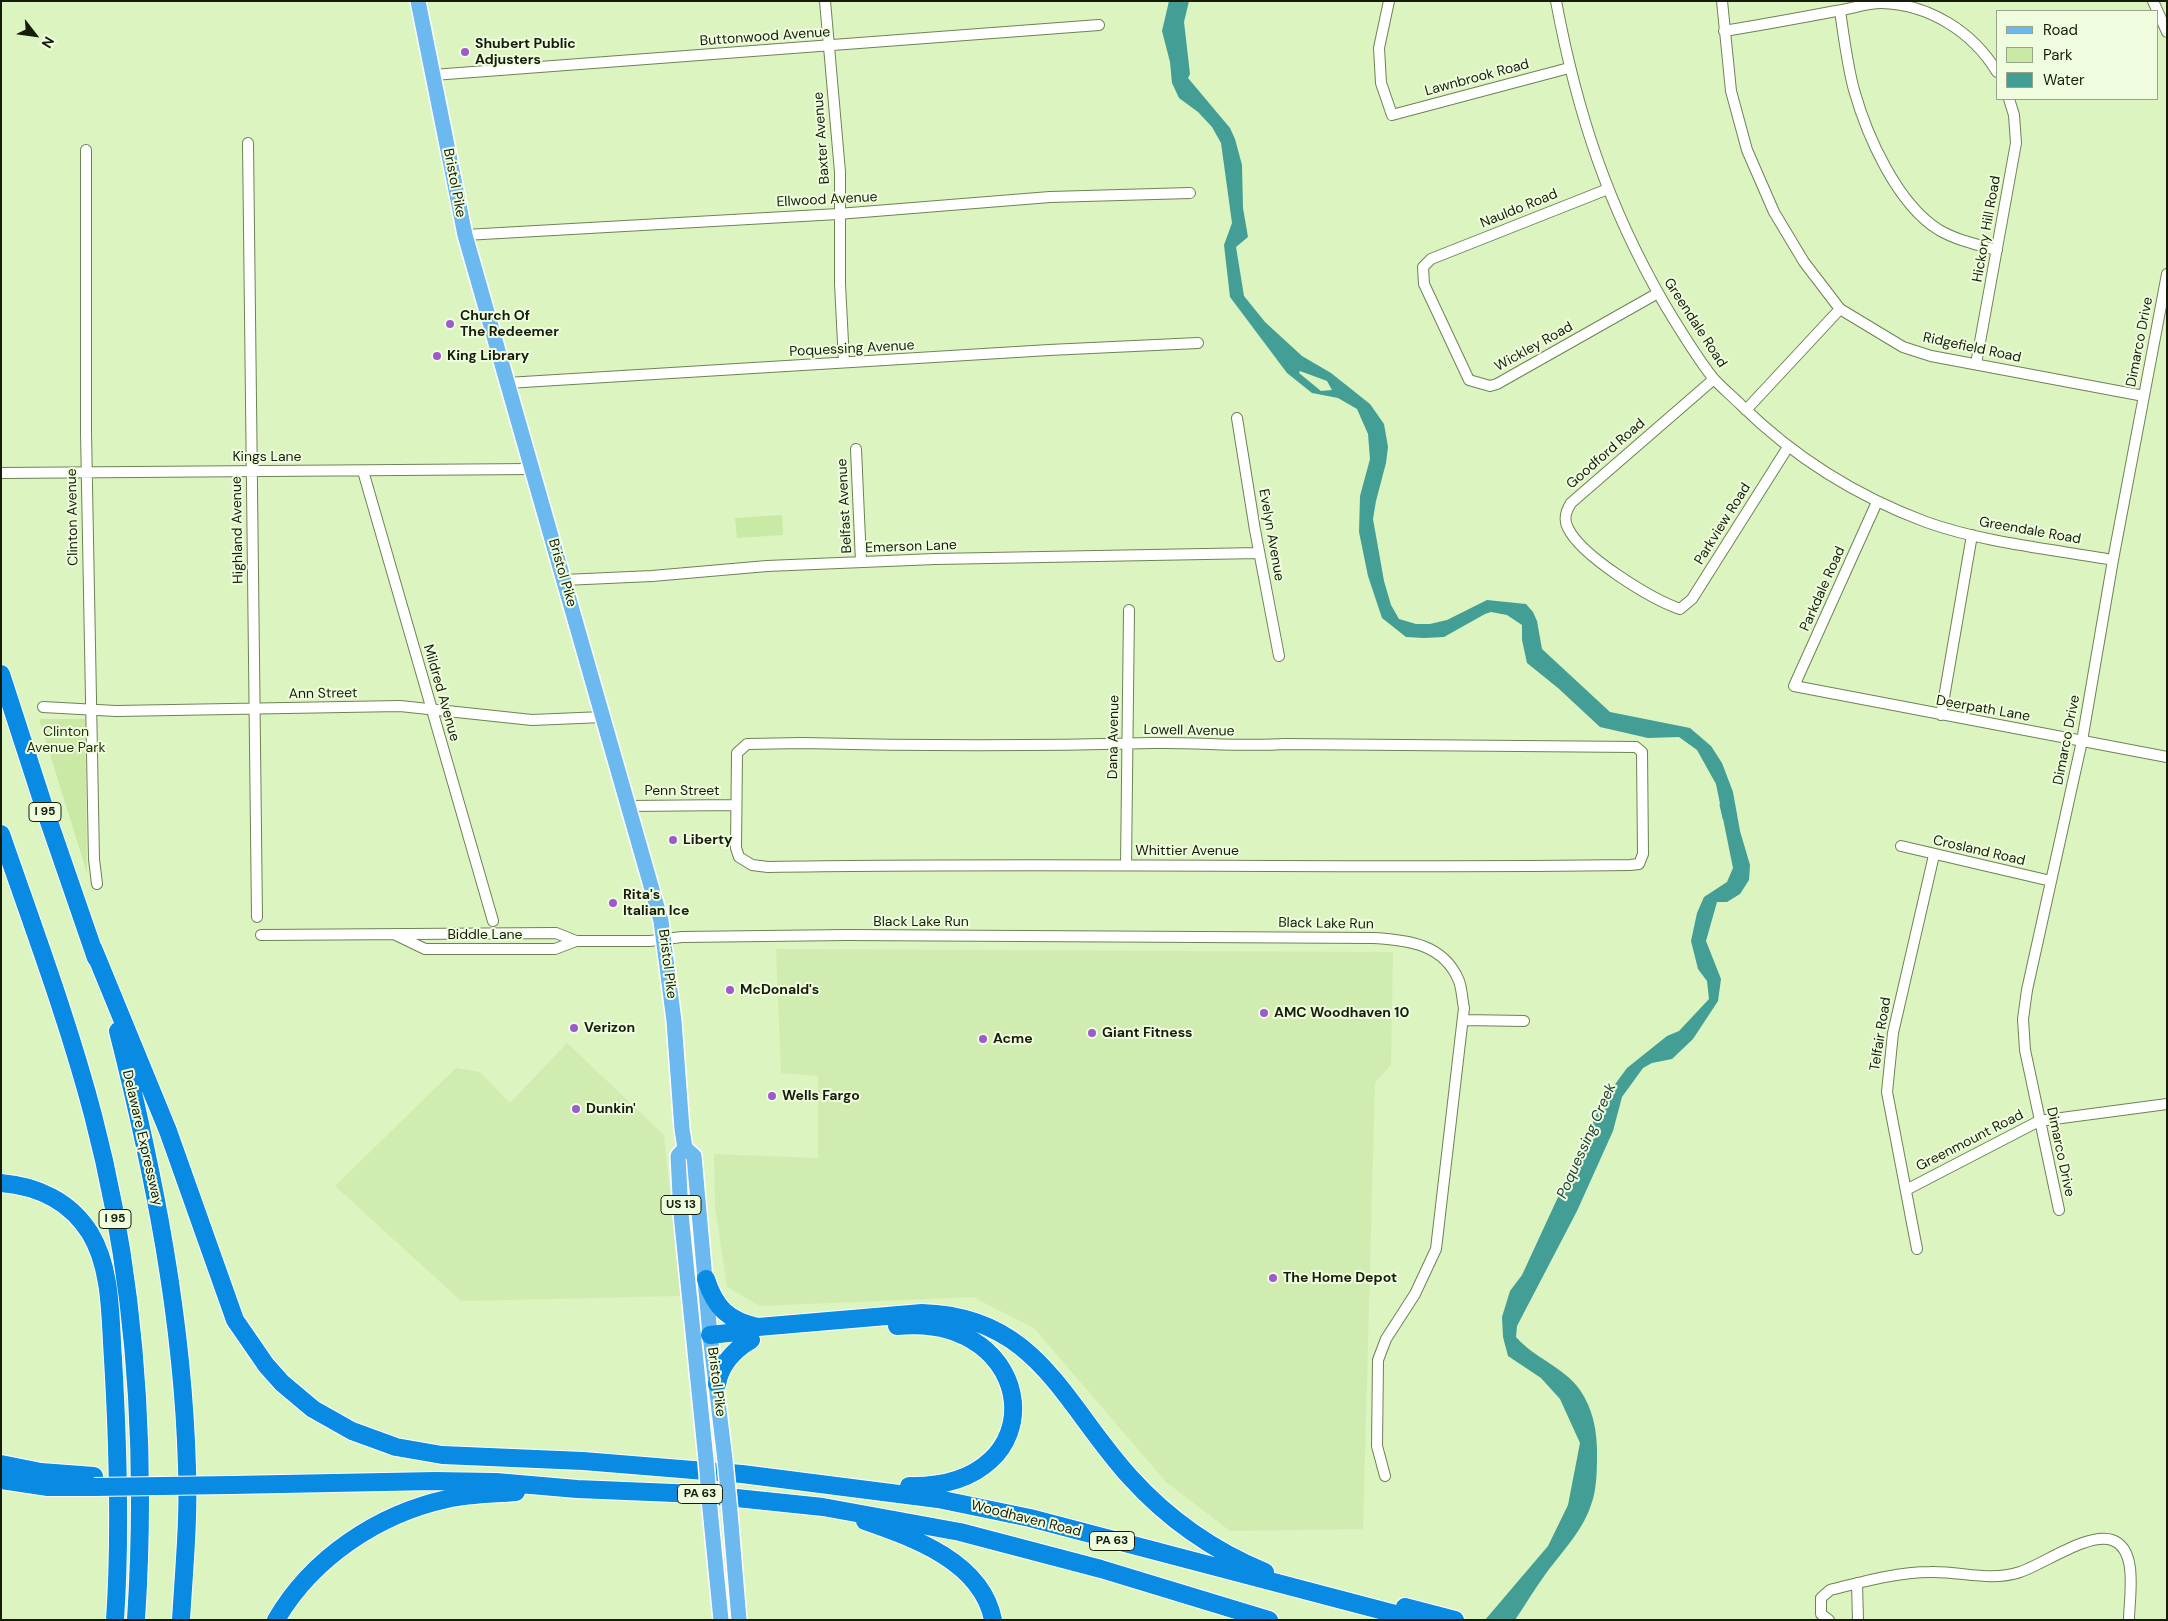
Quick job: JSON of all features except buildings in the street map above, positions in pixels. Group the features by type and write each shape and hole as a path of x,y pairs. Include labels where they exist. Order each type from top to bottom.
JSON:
{"highway":[{"name":"Delaware Expressway","path":"1,674 118,1032 152,1176 174,1310 185,1420 187,1469 186,1542 181,1620"},
{"name":"I 95","path":"1,834 73,1046 93,1116 116,1222 131,1329 139,1438 140,1538 136,1620"},
{"path":"92,948 168,1131 235,1320 266,1366 282,1384 298,1398 330,1420 358,1434 396,1447 442,1455 656,1466"},
{"path":"1,1183 36,1190 54,1198 70,1210 90,1233 103,1263 107,1287 115,1395 118,1505 115,1618"},
{"path":"706,1279 711,1296 722,1310 755,1334"},
{"path":"705,1340 922,1313 949,1315 990,1327 1014,1341 1035,1357 1109,1452 1161,1508 1214,1546 1263,1571 1304,1586 1394,1613"},
{"path":"717,1384 721,1369 731,1355 755,1334 926,1325 954,1332 973,1341 990,1353 1004,1372 1012,1395 1011,1424 1005,1441 997,1455 979,1470 952,1483 931,1486 826,1484"},
{"path":"1,1464 94,1482"},
{"path":"1,1480 48,1487 94,1482 230,1480 656,1466"},
{"name":"Woodhaven Road","path":"656,1466 826,1484 980,1507 1418,1620"},
{"path":"230,1480 469,1481 577,1489"},
{"path":"276,1620 294,1594 321,1564 348,1542 390,1518 436,1502 462,1496 577,1489"},
{"name":"Woodhaven Road","path":"577,1489 698,1494 823,1507 910,1521 969,1534 1092,1566 1269,1620"},
{"path":"823,1507 898,1534 947,1558 964,1570 977,1585 987,1600 993,1620"},
{"path":"1161,1508 1213,1540 1252,1560 1297,1579 1454,1620"}],"main road":[{"name":"Bristol Pike","path":"418,1 465,235 603,717 664,939 685,1148 694,1156 706,1279 706,1460 722,1620"},
{"name":"Bristol Pike","path":"685,1148 678,1156 705,1340 717,1384 739,1620"}],"street":[{"name":"Baxter Avenue","path":"825,1 840,172 838,214 844,362"},
{"name":"Lawnbrook Road","path":"1389,1 1379,48 1381,83 1392,115 1569,68"},
{"name":"Greendale Road","path":"1556,1 1569,68 1587,132 1608,189 1632,243 1658,293 1683,336 1714,379 1788,447 1834,478 1877,502 1928,522 1972,535 2113,560"},
{"name":"Ridgefield Road","path":"1722,1 1730,91 1747,150 1779,220 1804,262 1840,309 1903,347 1931,356 2144,396"},
{"path":"1724,31 1881,3 1914,8 1940,18 1965,34 1988,58 1996,70"},
{"path":"1840,11 1846,58 1854,89 1879,154 1896,184 1917,213 1940,231 1997,250"},
{"path":"2158,12 2167,32"},
{"name":"Buttonwood Avenue","path":"433,75 1099,25"},
{"name":"Hickory Hill Road","path":"1976,364 2016,143 2014,115 2009,100"},
{"name":"Highland Avenue","path":"248,143 250,471 257,917"},
{"name":"Clinton Avenue","path":"86,150 86,474 94,858 97,884"},
{"name":"Nauldo Road","path":"1440,255 1608,189"},
{"name":"Ellwood Avenue","path":"465,235 838,214 1050,197 1190,193"},
{"name":"Wickley Road","path":"1440,255 1431,259 1422,268 1424,284 1469,380 1478,384 1490,386 1497,384 1658,293"},
{"name":"Dimarco Drive","path":"2059,1210 2025,1050 2023,1020 2082,741 2113,560 2167,274"},
{"path":"1746,410 1840,309"},
{"name":"Poquessing Avenue","path":"508,383 844,362 1198,343"},
{"name":"Goodford Road","path":"1676,608 1662,603 1620,577 1580,544 1567,527 1565,513 1571,502 1714,379"},
{"name":"Evelyn Avenue","path":"1237,418 1259,553 1279,656"},
{"name":"Parkview Road","path":"1676,608 1680,609 1692,600 1788,447"},
{"name":"Belfast Avenue","path":"856,449 861,562"},
{"name":"Kings Lane","path":"1,473 86,474 532,468"},
{"name":"Mildred Avenue","path":"363,471 493,921"},
{"name":"Parkdale Road","path":"1794,686 1877,502"},
{"path":"1941,715 1972,535"},
{"name":"Emerson Lane","path":"564,580 652,576 767,566 861,562 1259,553"},
{"name":"Dana Avenue","path":"1126,864 1129,610"},
{"name":"Deerpath Lane","path":"1794,686 2167,757"},
{"name":"Ann Street","path":"43,707 91,711 400,706 532,720 603,717"},
{"name":"Lowell Avenue","path":"735,805 736,759 742,746 747,744 1636,747 1642,752 1643,854 1639,864 1630,865"},
{"name":"Penn Street","path":"628,806 735,805"},
{"name":"Whittier Avenue","path":"735,805 738,857 745,862 768,867 1126,864 1630,865"},
{"name":"Crosland Road","path":"1901,846 2051,881"},
{"name":"Telfair Road","path":"1917,1249 1887,1092 1888,1063 1893,1032 1934,855"},
{"name":"Biddle Lane","path":"261,934 396,935 408,932 556,933 576,941"},
{"name":"Biddle Lane","path":"396,935 425,949 555,949 576,941 664,939"},
{"name":"Black Lake Run","path":"664,939 682,937 847,935 1374,938 1404,940 1428,947 1445,961 1458,981 1464,1008 1436,1250 1415,1294 1386,1339 1378,1360 1376,1446 1385,1476"},
{"path":"1463,1020 1524,1021"},
{"name":"Greenmount Road","path":"1906,1190 2039,1121 2167,1104"},
{"path":"1829,1620 1821,1614 1820,1598 1830,1590 1857,1583 1932,1572 2001,1577 2021,1572 2082,1544 2099,1539 2113,1540 2124,1549 2131,1564 2128,1620"},
{"path":"1857,1583 1858,1620"}],"shaded area":[{"path":"776,949 1393,952 1391,1065 1375,1083 1363,1529 1230,1531 1166,1482 1034,1328 973,1297 760,1306 727,1287 715,1207 714,1154 818,1158 818,1076 781,1073"},
{"path":"567,1043 664,1135 681,1296 461,1301 335,1186 456,1068 480,1072 510,1103"}],"green space":[{"path":"782,515 783,535 737,538 735,518"},
{"name":"Clinton Avenue Park","path":"39,719 85,719 87,873"}],"water":[{"path":"1169,1 1189,1 1184,22 1190,74 1188,78 1230,128 1242,165 1243,208 1248,237 1236,247 1244,296 1265,322 1302,356 1331,373 1370,404 1384,424 1388,447 1373,519 1384,581 1391,605 1399,619 1416,624 1430,624 1447,620 1487,600 1526,604 1533,612 1537,621 1542,649 1610,712 1690,728 1711,746 1722,763 1733,792 1740,831 1750,865 1749,880 1740,894 1727,902 1717,902 1706,941 1721,979 1718,1001 1693,1039 1672,1059 1652,1063 1643,1068 1622,1097 1613,1131 1577,1211 1517,1326 1516,1337 1531,1351 1566,1375 1580,1390 1591,1412 1595,1428 1597,1459 1594,1493 1584,1521 1515,1620 1485,1620 1548,1546 1568,1505 1580,1443 1560,1399 1541,1378 1508,1356 1503,1337 1502,1317 1510,1291 1522,1275 1602,1102 1627,1068 1667,1036 1679,1031 1709,999 1707,981 1698,969 1691,941 1697,913 1704,897 1727,882 1733,868 1716,784 1697,750 1679,737 1648,738 1600,727 1558,688 1527,663 1522,640 1522,625 1507,615 1491,612 1444,637 1424,638 1406,637 1382,618 1368,576 1359,532 1360,496 1370,459 1368,434 1357,409 1338,398 1312,393 1287,373 1230,297 1224,245 1232,223 1221,143 1212,127 1198,112 1179,98 1172,83 1170,62 1162,31","holes":["1300,371 1327,381 1332,390 1321,391 1299,373"]}],"waterway":[{"name":"Poquessing Creek","path":"1721,805 1724,818"}],"place":[{"name":"Shubert Public Adjusters","path":"465,52"},
{"name":"Church Of The Redeemer","path":"450,324"},
{"name":"King Library","path":"437,356"},
{"name":"Liberty","path":"673,840"},
{"name":"Rita's Italian Ice","path":"613,903"},
{"name":"McDonald's","path":"730,990"},
{"name":"AMC Woodhaven 10","path":"1264,1013"},
{"name":"Verizon","path":"574,1028"},
{"name":"Giant Fitness","path":"1092,1033"},
{"name":"Acme","path":"983,1039"},
{"name":"Wells Fargo","path":"772,1096"},
{"name":"Dunkin'","path":"576,1109"},
{"name":"The Home Depot","path":"1273,1278"}]}
